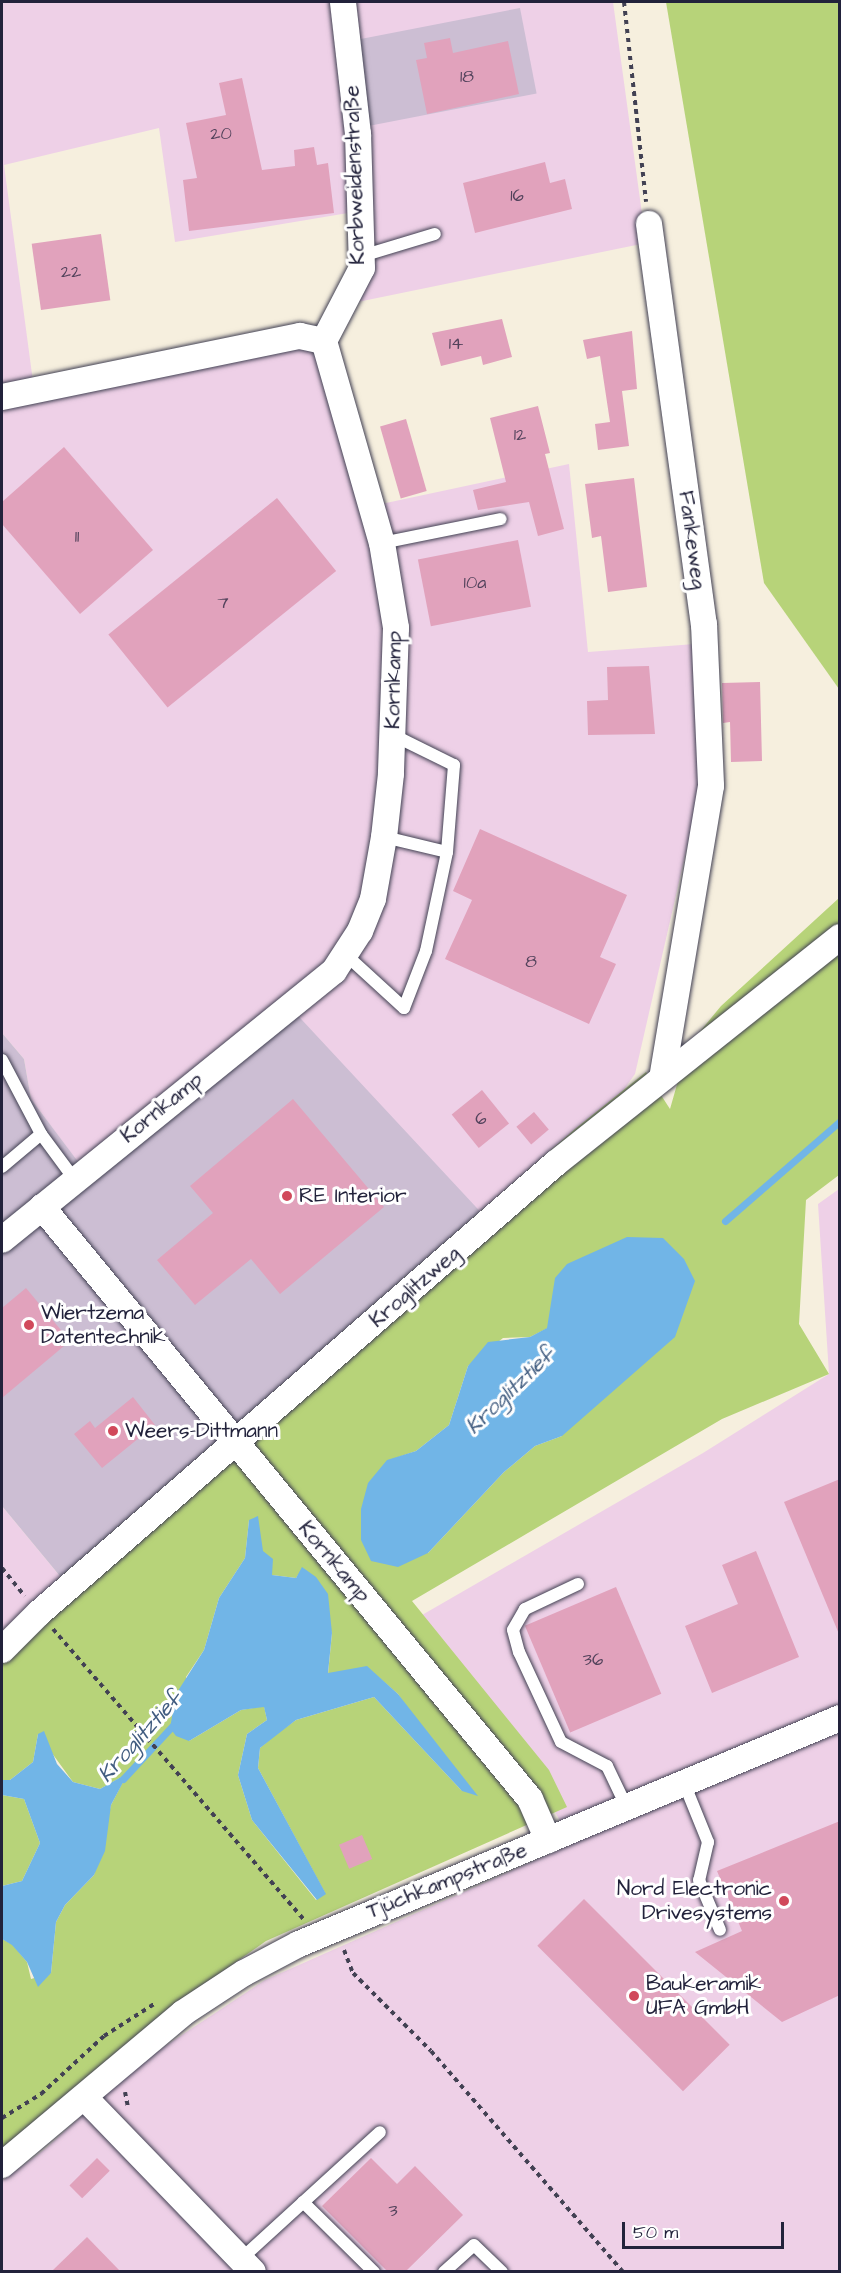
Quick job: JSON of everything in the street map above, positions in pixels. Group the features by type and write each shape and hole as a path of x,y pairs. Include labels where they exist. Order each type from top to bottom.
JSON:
{"street":[{"name":"Korbweidenstraße","path":"324,341 362,268 358,134 343,2"},
{"name":"Fankeweg","path":"649,224 704,624 711,786 662,1078"},
{"path":"2,397 300,336 324,341"},
{"name":"Kornkamp","path":"2,1240 334,971 373,899 384,837 393,735 396,628 382,543 324,341"},
{"name":"Kroglitzweg","path":"2,1650 39,1612 237,1444 556,1162 840,937"},
{"name":"Kornkamp","path":"42,1207 530,1799 548,1840"},
{"name":"Tjüchkampstraße","path":"2,2165 84,2097 124,2060 183,2013 299,1944 840,1718"},
{"path":"84,2097 247,2265"}],"lane":[{"path":"362,256 435,234"},
{"path":"382,543 501,519"},
{"path":"345,954 404,1008 426,951 447,852 454,765 393,735"},
{"path":"384,837 447,852"},
{"path":"2,1060 41,1134 75,1179"},
{"path":"2,1167 41,1134"},
{"path":"578,1584 525,1609 513,1630 519,1652 561,1742 607,1766 627,1808"},
{"path":"684,1783 708,1842 699,1880 720,1930"},
{"path":"247,2265 303,2202 380,2132"},
{"path":"303,2202 374,2271"},
{"path":"444,2271 474,2245 502,2271"}],"path":[{"path":"624,2 649,224"},
{"path":"2,1568 303,1920"},
{"path":"353,1973 431,2051 622,2271"},
{"path":"104,2036 134,2070 124,2094 130,2112"}],"shaded area":[{"path":"2,2 613,2 646,243 343,305 360,211 175,242 159,128 4,165 34,389 324,341 372,506 569,464 588,652 695,644 701,786 635,1074 608,1112 489,1221 85,1172 31,1099 24,1059 2,1033"},
{"path":"520,8 537,93 366,127 349,41"},
{"path":"289,1006 489,1221 69,1587 2,1506 2,1033 24,1059 31,1099 85,1171"},
{"path":"839,1189 839,2271 2,2272 2,2181 45,2149 141,2062 265,1980 572,1844 551,1804 403,1626 703,1453 829,1374 818,1204"},
{"path":"2,1506 69,1587 2,1650"}],"green space":[{"path":"666,2 839,2 839,689 764,583"},
{"path":"839,898 839,1175 806,1200 799,1324 829,1374 722,1419 412,1601 549,1770 567,1807 266,1941 169,2009 2,2155 2,1939 12,1944 27,1962 31,1979 51,1973 56,1922 65,1905 94,1875 111,1805 127,1774 100,1789 73,1782 38,1734 33,1762 10,1780 2,1780 2,1635 58,1579 575,1129 646,1072 670,1109 688,1046 721,1006","holes":["548,1328 562,1436 535,1446 504,1472 428,1553 361,1540 387,1461 416,1451 449,1425 468,1366 503,1338 530,1337","249,1520 272,1575 296,1578 303,1568 332,1633 328,1674 367,1667 398,1694 462,1791 374,1697 296,1720 275,1735 260,1748 258,1768 325,1893 316,1900 252,1820 238,1775 247,1734 267,1720 264,1706 241,1710 189,1741 186,1677 204,1650 219,1598 245,1558"]},
{"path":"2,1795 24,1799 40,1843 22,1881 2,1886"}],"water":[{"path":"627,1237 663,1238 684,1259 695,1281 675,1337 562,1436 535,1446 504,1472 428,1553 398,1567 371,1561 361,1540 361,1509 368,1483 387,1460 416,1451 449,1425 468,1366 488,1342 530,1337 547,1328 555,1278 567,1264"},
{"path":"258,1516 263,1551 273,1559 272,1575 296,1578 302,1567 316,1577 328,1594 332,1633 328,1673 367,1666 398,1694 478,1796 462,1791 374,1697 296,1720 260,1748 258,1768 326,1894 317,1900 252,1820 238,1775 247,1734 267,1720 264,1707 241,1710 189,1741 176,1736 170,1728 176,1694 204,1650 219,1598 245,1558 249,1520"},
{"path":"44,1731 57,1764 73,1782 100,1789 128,1773 111,1805 105,1851 94,1875 65,1905 56,1922 51,1973 38,1987 27,1962 12,1945 2,1939 2,1886 22,1881 40,1843 24,1799 2,1795 2,1780 10,1780 33,1762 38,1734"}],"building":[{"path":"450,38 453,53 508,41 519,94 427,114 416,60 427,58 424,43"},
{"path":"242,78 262,170 295,166 294,150 314,147 317,165 328,163 334,213 189,231 183,180 197,178 186,123 226,115 219,83"},
{"path":"545,162 550,183 565,179 572,209 475,233 463,183"},
{"path":"101,234 110,300 41,310 32,244"},
{"path":"502,319 512,357 483,365 481,356 441,366 432,333"},
{"path":"632,331 637,389 622,391 629,446 598,450 595,424 610,422 600,356 587,359 583,340"},
{"path":"538,406 550,453 545,454 564,529 538,536 529,502 478,510 473,490 506,482 490,418"},
{"path":"406,419 427,491 401,499 380,426"},
{"path":"64,447 153,550 80,614 2,524 2,502"},
{"path":"634,478 647,587 608,592 601,536 592,538 585,484"},
{"path":"277,498 336,571 168,708 108,635"},
{"path":"518,540 531,607 431,626 418,559"},
{"path":"649,666 655,734 588,735 587,701 608,700 607,667"},
{"path":"760,682 762,761 731,762 730,722 723,723 722,683"},
{"path":"480,829 627,895 600,957 616,964 589,1024 445,959 472,900 453,891"},
{"path":"482,1090 509,1123 479,1148 452,1115"},
{"name":"RE Interior","path":"293,1099 384,1207 280,1294 251,1259 195,1305 157,1260 213,1213 190,1186"},
{"path":"534,1112 549,1130 531,1144 516,1127"},
{"name":"Wiertzema Datentechnik","path":"26,1288 70,1341 2,1398 2,1308"},
{"name":"Weers-Dittmann","path":"133,1397 155,1425 102,1468 74,1434 90,1421 95,1428"},
{"path":"840,1479 840,1634 839,1634 784,1502"},
{"path":"756,1551 799,1657 712,1693 685,1626 738,1604 722,1565"},
{"path":"616,1587 661,1694 570,1732 525,1626"},
{"name":"Nord Electronic Drivesystems","path":"840,1821 840,1995 782,2022 695,1952 742,1931 717,1871"},
{"path":"362,1835 372,1859 349,1869 339,1845"},
{"name":"Baukeramik UFA GmbH","path":"584,1899 730,2045 683,2091 537,1946"},
{"path":"97,2158 110,2171 82,2198 69,2186"},
{"path":"371,2158 397,2184 415,2166 463,2215 406,2271 387,2271 322,2206"},
{"path":"87,2237 120,2271 52,2271"}],"waterway":[{"name":"Kroglitztief","path":"725,1221 840,1121"},
{"name":"Kroglitztief","path":"123,1779 175,1723"}],"place":[{"name":"RE Interior","path":"287,1196"},
{"name":"Wiertzema Datentechnik","path":"29,1325"},
{"name":"Weers-Dittmann","path":"113,1431"},
{"name":"Nord Electronic Drivesystems","path":"784,1901"},
{"name":"Baukeramik UFA GmbH","path":"634,1996"}]}
